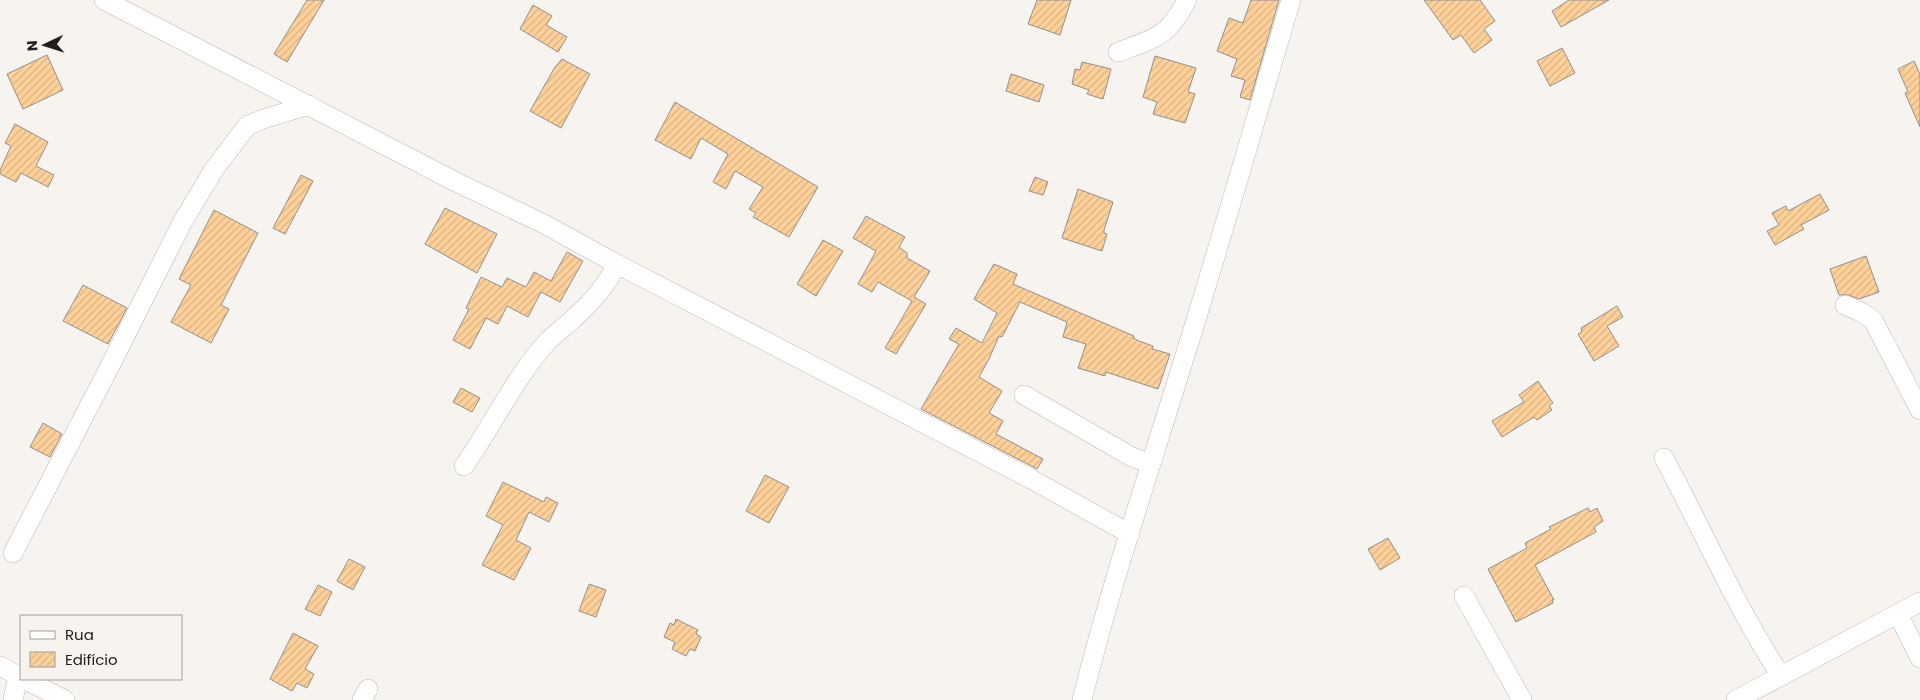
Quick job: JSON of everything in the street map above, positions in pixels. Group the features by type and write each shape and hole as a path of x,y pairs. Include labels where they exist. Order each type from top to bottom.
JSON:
{"street":[{"path":"104,0 128,6 309,105 456,182 544,224 617,264 1031,479 1130,534"},
{"path":"1118,52 1154,38 1167,30 1175,23 1187,0"},
{"path":"1082,700 1093,654 1291,0"},
{"path":"13,554 182,221 215,168 248,126 260,120 309,105"},
{"path":"464,466 497,412 530,364 548,341 576,317 609,281 617,264"},
{"path":"1845,305 1874,320 1920,410"},
{"path":"1024,395 1132,456 1150,464"},
{"path":"1664,458 1739,607 1781,676"},
{"path":"1464,596 1522,700"},
{"path":"1748,697 1781,676 1920,602"},
{"path":"1898,614 1920,658"},
{"path":"0,666 20,676"},
{"path":"13,700 20,680"},
{"path":"27,680 65,700"}],"building":[{"path":"307,0 324,0 287,62 274,54"},
{"path":"1037,0 1071,0 1060,35 1028,24"},
{"path":"1251,0 1279,0 1250,100 1240,97 1245,80 1231,76 1237,59 1217,51 1229,18 1243,23"},
{"path":"1424,0 1480,0 1495,21 1484,29 1492,40 1474,53 1461,35 1453,40"},
{"path":"1569,0 1609,0 1561,27 1552,11"},
{"path":"533,5 552,16 546,25 567,37 558,52 520,29"},
{"path":"1562,48 1575,73 1550,86 1537,61"},
{"path":"47,55 63,90 23,109 7,74"},
{"path":"1155,56 1196,68 1188,92 1195,94 1185,123 1153,114 1157,102 1143,97"},
{"path":"562,59 590,74 561,128 530,111 555,67"},
{"path":"1914,61 1920,74 1920,127 1905,93 1908,92 1898,69"},
{"path":"1082,62 1111,69 1103,99 1087,94 1089,90 1072,84 1075,69 1080,70"},
{"path":"1011,74 1044,85 1039,102 1006,91"},
{"path":"675,102 818,187 789,237 753,217 756,213 749,209 763,187 735,171 726,189 713,182 728,154 701,138 691,159 655,140"},
{"path":"15,124 48,142 36,166 54,175 48,187 21,173 16,182 0,174 11,146 5,143"},
{"path":"301,175 313,181 285,234 273,228"},
{"path":"1035,177 1048,182 1043,195 1029,191"},
{"path":"1078,189 1113,202 1104,230 1104,233 1107,234 1102,251 1062,238"},
{"path":"1820,194 1829,210 1801,225 1804,229 1775,245 1767,231 1779,225 1772,213 1786,206 1788,211"},
{"path":"445,208 497,234 477,273 425,244"},
{"path":"214,210 258,233 221,305 229,309 211,343 171,322 191,285 179,279"},
{"path":"866,216 905,237 899,247 907,253 907,258 930,271 914,297 926,304 896,354 885,348 912,301 878,282 872,292 858,284 876,251 853,238"},
{"path":"823,240 843,251 816,296 797,284"},
{"path":"567,252 583,261 560,302 541,292 528,317 507,306 498,324 486,318 470,349 453,340 469,309 466,308 481,277 502,287 507,278 526,287 534,272 551,281"},
{"path":"1866,256 1879,292 1859,299 1849,295 1839,295 1830,269"},
{"path":"994,264 1017,274 1013,284 1134,336 1133,338 1153,346 1152,349 1170,354 1158,389 1106,372 1105,376 1078,368 1086,344 1063,337 1067,322 1020,302 1002,337 999,336 979,377 1002,391 989,413 1003,421 996,434 1043,459 1037,469 921,409 959,344 949,339 956,328 982,343 997,313 974,299"},
{"path":"83,285 127,308 108,344 63,321"},
{"path":"1617,306 1623,317 1607,326 1619,346 1594,361 1578,334 1582,332 1581,328"},
{"path":"1538,381 1553,403 1549,406 1552,410 1537,420 1534,417 1502,437 1492,421 1524,402 1519,395"},
{"path":"461,388 480,398 472,412 453,402"},
{"path":"43,423 62,434 50,457 30,447"},
{"path":"765,475 789,487 769,523 746,511"},
{"path":"503,482 544,502 546,497 558,503 549,522 529,512 516,540 531,548 514,580 482,565 503,525 486,516"},
{"path":"1588,508 1590,512 1597,508 1603,521 1594,527 1596,532 1535,565 1554,600 1552,600 1553,603 1516,622 1488,569 1527,548 1525,543 1551,529 1549,527"},
{"path":"1388,538 1400,558 1380,570 1368,549"},
{"path":"349,559 365,567 353,590 337,581"},
{"path":"589,584 606,590 596,617 579,611"},
{"path":"318,585 332,592 320,616 305,609"},
{"path":"676,619 698,630 696,634 701,637 695,651 690,649 686,656 672,649 675,642 664,637 670,623 674,625"},
{"path":"293,633 318,646 305,669 314,674 307,688 297,683 292,691 270,679"}]}
